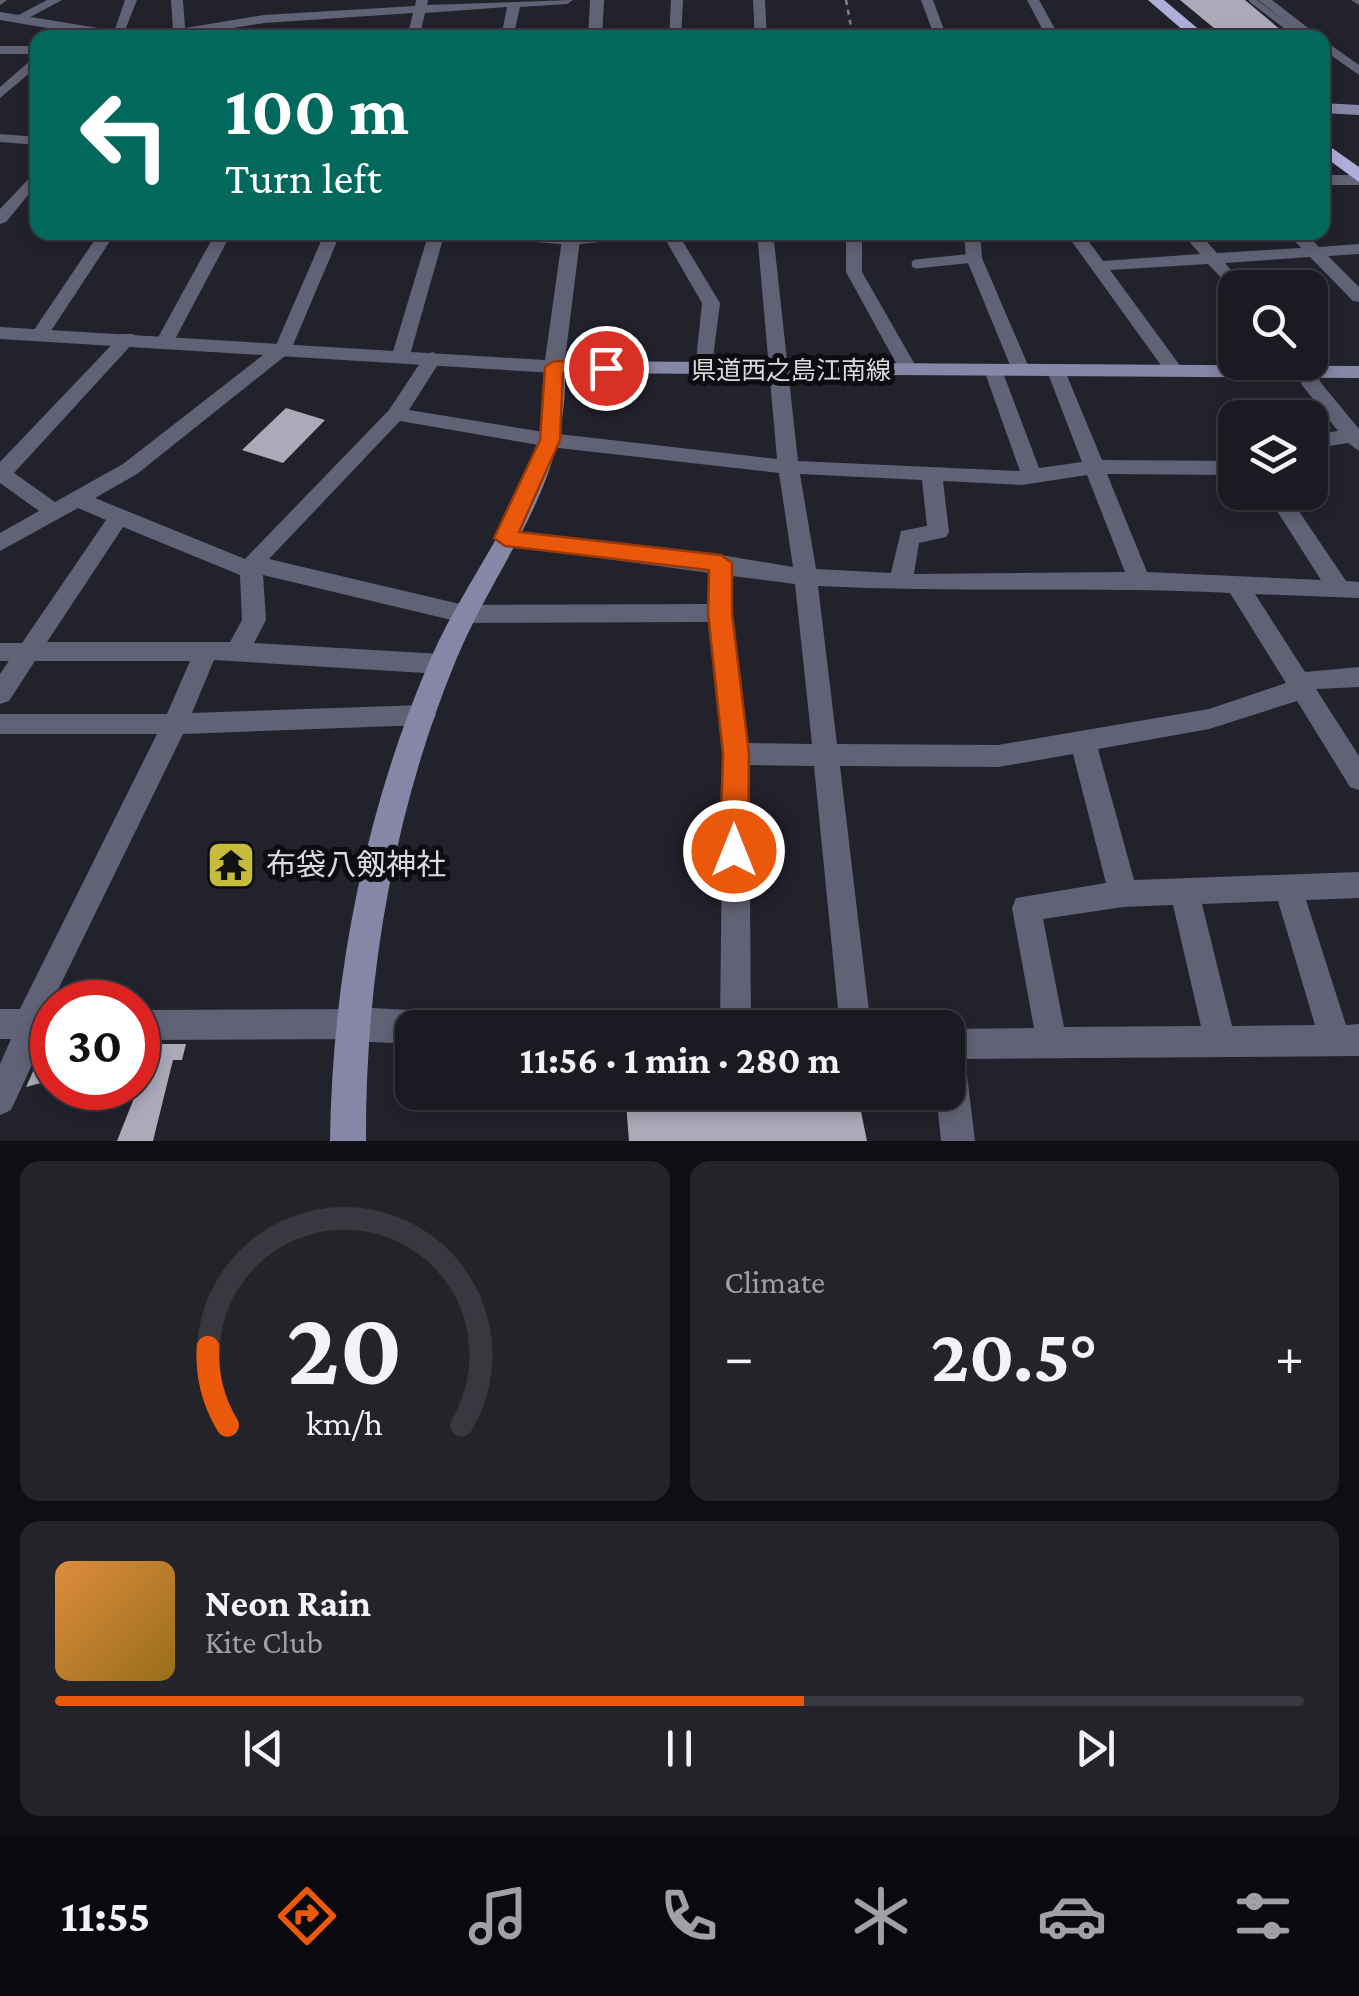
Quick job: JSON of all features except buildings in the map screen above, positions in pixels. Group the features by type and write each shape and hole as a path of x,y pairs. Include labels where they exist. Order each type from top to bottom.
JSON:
{"highway":[{"path":"1137,0 1173,30"},
{"path":"1154,0 1192,30"},
{"path":"1330,136 1359,159"},
{"path":"1330,153 1359,178"}],"main road":[{"path":"1330,108 1359,110"},
{"path":"348,1141 346,1097 352,1024 391,821 441,664 550,440 554,367"},
{"name":"県道西之島江南線","path":"554,367 1218,370"},
{"name":"県道西之島江南線","path":"1328,369 1359,372"}],"street":[{"path":"17,18 56,0"},
{"path":"124,30 130,0"},
{"path":"177,0 179,30"},
{"path":"264,19 270,0"},
{"path":"186,30 352,6 567,0"},
{"path":"595,30 597,0"},
{"path":"676,30 677,0"},
{"path":"759,0 761,30"},
{"path":"928,0 938,30"},
{"path":"1033,0 1050,30"},
{"path":"1264,0 1303,30"},
{"path":"509,30 515,2"},
{"path":"415,30 421,5"},
{"path":"0,16 59,30"},
{"path":"282,30 286,17"},
{"path":"0,50 30,50"},
{"path":"1330,50 1358,69"},
{"path":"0,94 30,66"},
{"path":"1335,69 1358,69"},
{"path":"0,138 30,140"},
{"path":"1330,180 1359,178"},
{"path":"0,220 30,183"},
{"path":"41,333 103,240"},
{"path":"165,341 220,240"},
{"path":"0,543 130,469 284,348 330,240"},
{"path":"401,355 435,240"},
{"path":"0,333 554,367 571,240"},
{"path":"673,240 711,303 704,370"},
{"path":"767,240 788,467 806,576 854,1010"},
{"path":"854,240 854,272 909,370"},
{"path":"973,240 974,258 1021,370"},
{"path":"1079,240 1175,371"},
{"path":"1196,240 1222,270"},
{"path":"1303,240 1359,296"},
{"path":"1098,266 1359,249"},
{"path":"54,511 1,474 128,338"},
{"path":"237,651 254,620 251,568 396,414 433,358"},
{"path":"993,370 1032,476"},
{"path":"1056,370 1139,580"},
{"path":"1314,380 1357,439"},
{"path":"396,414 550,440 788,467 1032,476 1094,467 1218,468"},
{"path":"1328,441 1357,439"},
{"path":"901,582 909,537 938,532 932,473"},
{"path":"78,499 118,518 174,536 238,567 464,614 720,613"},
{"path":"1289,510 1349,590"},
{"path":"0,694 118,518"},
{"path":"505,538 806,576 901,582 1139,580 1349,590"},
{"path":"721,563 720,613 736,754 735,1010"},
{"path":"1238,586 1359,780"},
{"path":"48,980 176,724 206,651"},
{"path":"0,652 237,651 441,664"},
{"path":"736,754 998,756 1209,719 1290,693 1301,685 1334,676 1359,677"},
{"path":"0,724 176,724 423,715"},
{"path":"1083,741 1123,894"},
{"path":"1052,1044 1026,908 1123,894 1359,885"},
{"path":"965,1044 1347,1040 1288,887"},
{"path":"1184,890 1221,1043"},
{"path":"0,1024 30,1024"},
{"path":"160,1025 395,1026"},
{"path":"0,1099 30,1048"},
{"path":"954,1110 958,1141"}],"lane":[{"path":"1252,0 1291,30"},
{"path":"916,264 974,258"}],"path":[{"path":"846,0 852,30"}],"place":[{"name":"布袋八剱神社","path":"231,865"}],"route":[{"path":"606,368 554,367 550,440 505,538 721,563 720,613 736,754 734,851"}]}
